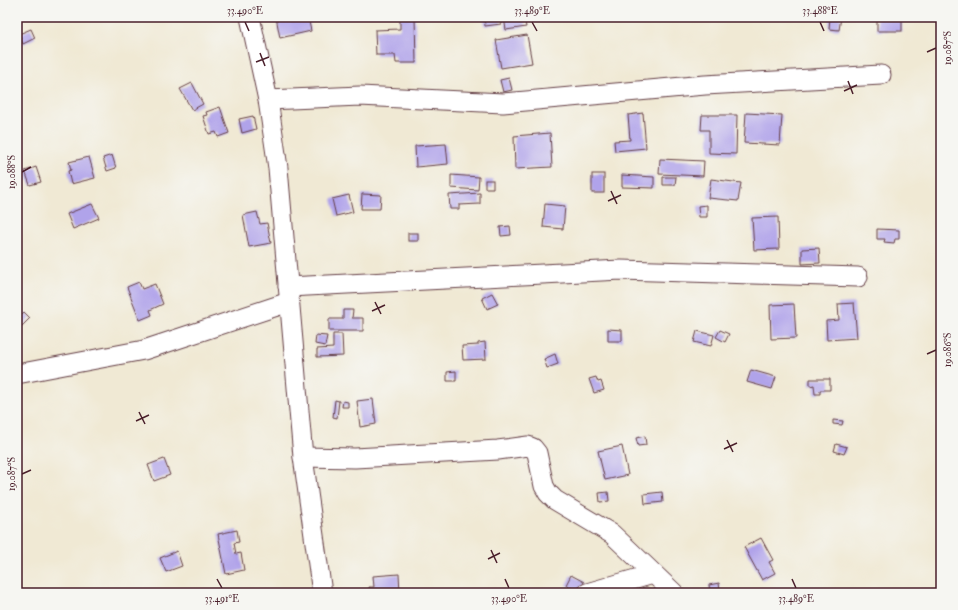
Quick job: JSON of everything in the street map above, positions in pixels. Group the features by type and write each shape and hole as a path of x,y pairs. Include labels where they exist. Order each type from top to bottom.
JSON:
{"street":[{"path":"250,17 268,100 278,168 303,457 322,593"},
{"path":"268,100 360,96 503,103 705,85 881,74"},
{"path":"17,374 144,350 288,294 621,270 858,277"},
{"path":"303,457 355,458 498,450 528,446 533,448 537,453 544,486 548,493 555,500 612,534 674,593"},
{"path":"588,593 653,574"}],"building":[{"path":"276,17 308,17 311,31 280,38"},
{"path":"400,17 415,17 416,63 396,63 395,55 376,55 375,30 400,29"},
{"path":"484,17 501,17 501,24 485,26"},
{"path":"504,17 524,17 526,27 506,30"},
{"path":"830,17 841,17 839,30 829,29"},
{"path":"877,17 902,17 902,31 877,31"},
{"path":"31,29 35,38 23,44 19,34"},
{"path":"527,35 532,63 501,68 496,40"},
{"path":"509,78 512,90 503,92 500,80"},
{"path":"192,83 203,104 192,110 180,89"},
{"path":"220,107 229,133 218,137 216,132 209,134 203,116 207,115 206,112"},
{"path":"643,113 646,148 615,151 614,141 630,140 628,115"},
{"path":"746,113 782,115 780,145 744,143"},
{"path":"702,115 737,115 736,154 709,153 709,130 701,130"},
{"path":"253,116 256,129 242,133 239,119"},
{"path":"550,133 552,167 515,169 514,136"},
{"path":"446,144 448,164 416,167 415,146"},
{"path":"112,155 116,168 107,171 103,158"},
{"path":"89,157 95,178 71,184 68,171 71,170 69,162"},
{"path":"660,159 704,161 703,176 659,174"},
{"path":"36,167 41,182 30,185 25,171"},
{"path":"592,174 604,174 604,193 592,193"},
{"path":"451,175 479,177 478,190 451,188"},
{"path":"622,175 654,177 654,188 622,187"},
{"path":"663,177 676,177 675,185 663,185"},
{"path":"711,179 741,183 738,201 708,198"},
{"path":"485,180 493,180 493,188 485,188"},
{"path":"480,193 480,204 459,205 459,209 450,209 449,195"},
{"path":"362,194 381,195 380,209 361,209"},
{"path":"349,195 353,212 336,216 332,199"},
{"path":"92,204 99,218 73,229 67,214"},
{"path":"545,204 565,206 563,229 543,227"},
{"path":"707,205 707,217 699,217 698,206"},
{"path":"257,212 260,224 267,223 271,243 249,247 243,215"},
{"path":"778,217 779,249 754,250 752,218"},
{"path":"510,226 511,235 501,236 500,227"},
{"path":"877,229 899,230 899,239 895,239 894,243 884,242 885,239 877,239"},
{"path":"408,233 418,233 418,241 408,241"},
{"path":"819,248 820,263 802,264 802,249"},
{"path":"139,282 142,289 155,284 163,304 150,310 152,315 140,320 127,287"},
{"path":"492,293 498,304 487,309 482,298"},
{"path":"854,303 857,338 827,340 826,321 839,320 838,304"},
{"path":"794,304 796,338 771,339 770,305"},
{"path":"343,310 353,310 352,318 363,318 363,331 329,331 329,319 343,319"},
{"path":"24,312 30,318 22,326 17,322 17,319"},
{"path":"608,329 622,330 622,341 608,341"},
{"path":"720,330 729,334 725,342 716,337"},
{"path":"697,331 714,335 711,346 694,342"},
{"path":"333,334 342,334 343,356 317,357 317,349 333,348"},
{"path":"316,335 327,336 325,346 315,344"},
{"path":"485,342 486,359 463,360 462,346 478,345 478,343"},
{"path":"555,354 558,364 547,368 544,359"},
{"path":"751,370 776,377 772,389 747,382"},
{"path":"456,371 456,381 447,381 447,372"},
{"path":"596,377 598,382 601,381 604,390 594,393 589,379"},
{"path":"810,379 830,379 830,390 820,390 820,394 815,394 814,385 810,386"},
{"path":"373,399 376,424 360,427 357,401"},
{"path":"335,400 339,401 337,418 333,417"},
{"path":"343,401 348,402 348,407 342,407"},
{"path":"833,420 843,421 842,425 833,424"},
{"path":"645,436 646,445 638,446 636,438"},
{"path":"836,444 847,447 844,454 834,451"},
{"path":"622,446 628,475 605,480 598,451"},
{"path":"164,459 170,475 154,481 148,465"},
{"path":"608,492 609,501 600,502 599,493"},
{"path":"662,492 663,502 645,504 644,494"},
{"path":"237,530 239,542 234,543 236,554 241,553 244,570 226,574 218,534"},
{"path":"761,538 773,560 769,562 775,573 762,580 744,547"},
{"path":"177,551 182,566 166,572 160,558"},
{"path":"399,574 400,593 370,593 369,587 374,587 373,576"},
{"path":"571,575 584,582 579,592 566,585"},
{"path":"719,583 720,591 710,592 709,585"}]}
